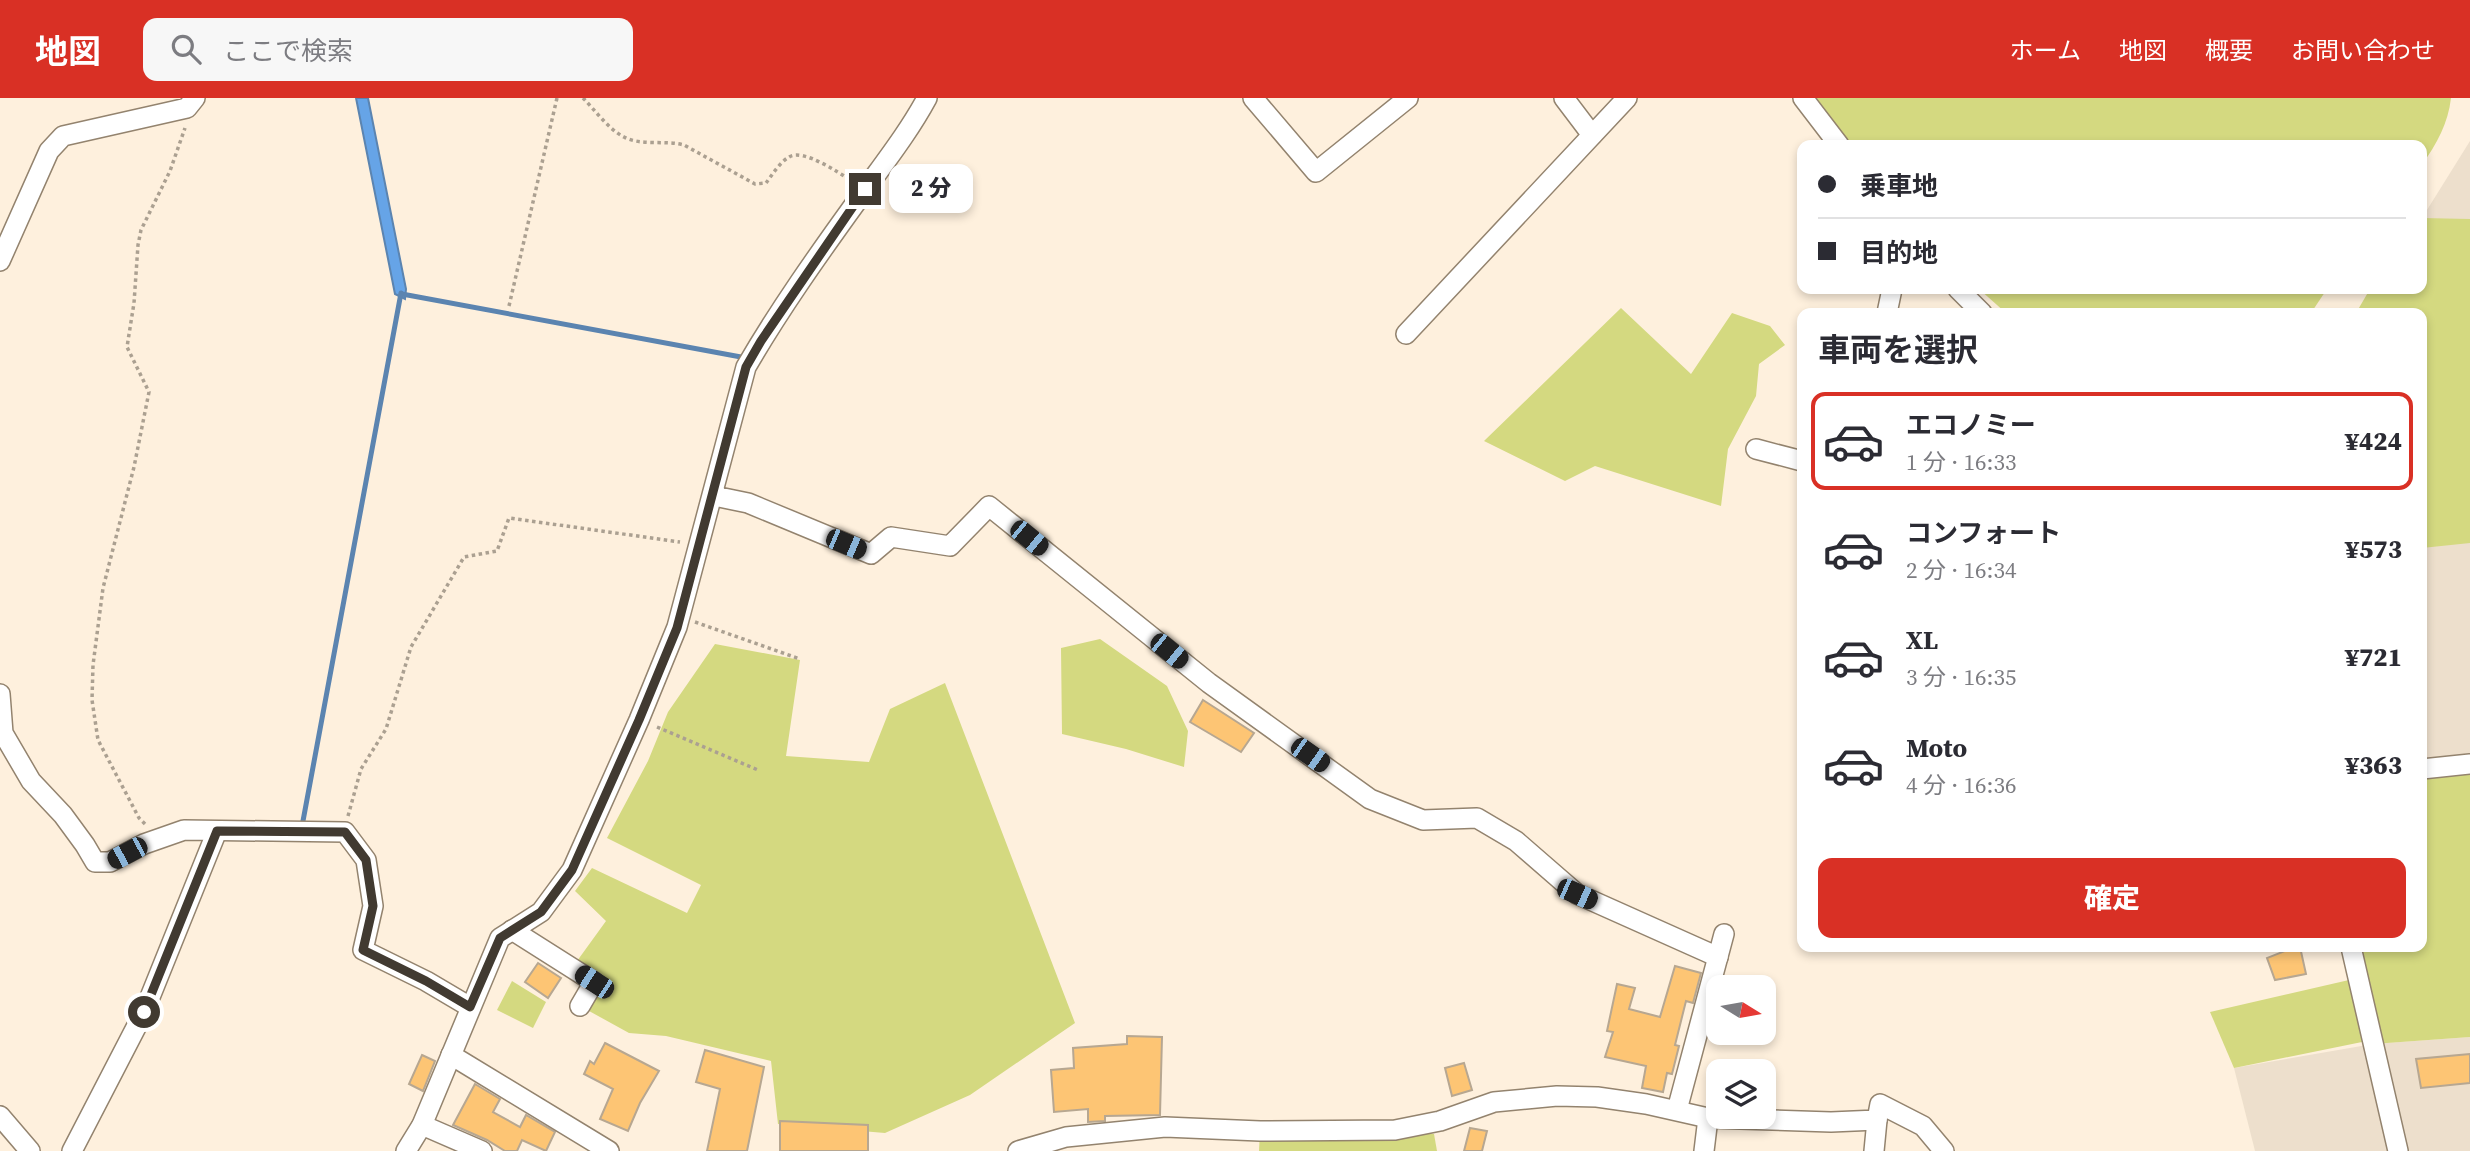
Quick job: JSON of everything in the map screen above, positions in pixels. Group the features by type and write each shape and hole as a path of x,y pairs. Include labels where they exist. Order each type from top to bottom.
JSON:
{"street":[{"path":"406,1151 422,1125 500,938 541,912 572,870 639,720 680,617 746,367 865,189 909,131 927,98"},
{"path":"1253,98 1316,173 1408,98"},
{"path":"1564,98 1592,135"},
{"path":"1406,334 1627,98"},
{"path":"1803,98 1835,140"},
{"path":"0,261 49,151 63,136 191,103"},
{"path":"1963,294 1977,308"},
{"path":"1756,449 1797,460"},
{"path":"714,492 719,497 748,503 871,554 891,537 950,546 989,506 1209,683 1370,799 1423,820 1477,818 1517,841 1577,894 1718,957"},
{"path":"0,694 3,733 31,781 63,815 95,862 110,862 160,838 184,830 345,832 366,860 373,906 363,950 426,981 470,1007"},
{"path":"2427,768 2470,764"},
{"path":"72,1151 144,1012 217,831"},
{"path":"512,930 594,982 580,1006"},
{"path":"1677,1110 1724,934"},
{"path":"2352,952 2398,1151"},
{"path":"451,1055 609,1151"},
{"path":"1018,1151 1165,1127 1395,1130 1440,1121 1494,1102 1557,1096 1597,1097 1706,1117"},
{"path":"1874,1151 1880,1104 1923,1126 1944,1151"},
{"path":"0,1115 30,1151"},
{"path":"1776,1120 1877,1120"},
{"path":"422,1125 482,1151"},
{"path":"1704,1151 1707,1129"}],"path":[{"path":"509,306 557,98"},
{"path":"583,98 615,131 626,138 672,141 684,145 755,184 766,183 789,157 796,155 821,163 865,189"},
{"path":"160,838 139,818 98,740 92,701 93,677 103,588 134,467 149,392 127,347 134,303 138,245 141,230 170,171 191,103"},
{"path":"343,833 361,769 386,729 411,647 464,557 497,551 509,518 699,545"},
{"path":"680,617 800,659"},
{"path":"639,720 758,770"}],"shaded area":[{"path":"2470,141 2470,764 2427,768 2427,308 2374,308 2410,294 2427,294 2427,210"},
{"path":"2470,1037 2470,1151 2255,1151 2234,1068 2373,1044"}],"green space":[{"path":"1810,98 2451,98 2441,133 2427,157 2427,140 1848,140"},
{"path":"2427,218 2470,219 2470,543 2427,547 2427,308 2359,308 2367,294 2427,294"},
{"path":"1985,294 2324,294 2314,308 2000,308"},
{"path":"1621,308 1691,374 1732,313 1770,326 1785,345 1759,364 1756,396 1728,449 1721,506 1595,466 1565,481 1484,441"},
{"path":"1100,639 1167,686 1188,731 1184,767 1126,749 1062,734 1061,648"},
{"path":"715,644 800,660 786,756 869,762 890,709 945,683 1075,1023 970,1095 885,1133 778,1124 771,1061 666,1036 629,1033 580,1006 594,982 572,968 606,921 575,891 592,868 687,913 701,885 607,838 648,761 668,712"},
{"path":"2470,764 2470,1037 2373,1044 2352,952 2427,952 2427,768"},
{"path":"2349,980 2362,1042 2234,1068 2210,1012"},
{"path":"512,981 546,1002 533,1028 497,1010"},
{"path":"1395,1130 1434,1134 1437,1151 1259,1151 1260,1131"}],"water":[{"path":"356,98 368,98 406,289 405,299 395,294"}],"building":[{"path":"1203,700 1254,733 1241,752 1190,722"},
{"path":"2282,952 2301,952 2306,974 2275,980 2267,958"},
{"path":"538,963 561,978 548,998 525,982"},
{"path":"1675,966 1701,973 1693,1003 1686,1001 1675,1045 1679,1046 1672,1074 1667,1073 1663,1092 1642,1088 1646,1066 1605,1057 1613,1032 1607,1031 1617,984 1635,988 1629,1009 1660,1017"},
{"path":"1127,1036 1162,1037 1160,1115 1105,1116 1105,1121 1088,1122 1088,1109 1054,1112 1051,1070 1074,1068 1073,1048 1127,1044"},
{"path":"605,1043 659,1071 640,1103 628,1131 600,1119 613,1089 584,1074 590,1061 594,1064"},
{"path":"705,1050 764,1067 747,1151 707,1151 720,1089 696,1082"},
{"path":"2470,1054 2470,1083 2421,1088 2416,1059"},
{"path":"422,1055 435,1061 423,1091 409,1084"},
{"path":"1464,1063 1472,1090 1452,1096 1445,1068"},
{"path":"475,1084 500,1099 493,1112 520,1127 526,1115 555,1132 546,1151 522,1140 517,1151 505,1151 453,1125"},
{"path":"780,1121 868,1125 868,1151 780,1151"},
{"path":"1470,1128 1487,1131 1482,1151 1464,1151"}],"waterway":[{"path":"303,821 401,293"},
{"path":"402,294 741,357"}],"route":[{"path":"144,1012 217,831 345,832 366,860 373,906 363,950 426,981 470,1007 500,938 541,912 572,870 677,628 746,367 865,189"}]}
